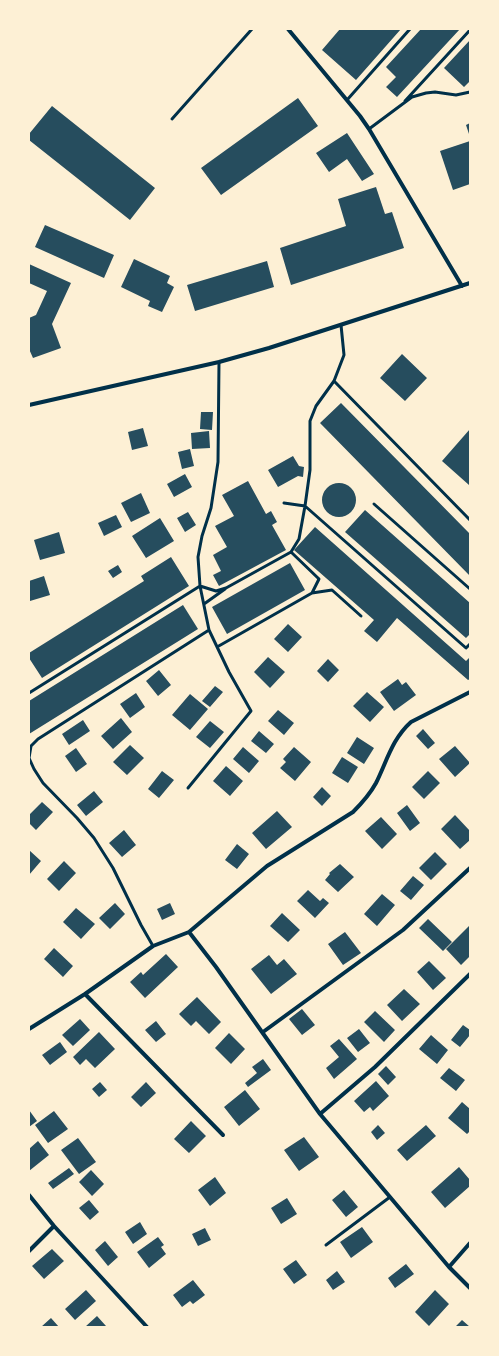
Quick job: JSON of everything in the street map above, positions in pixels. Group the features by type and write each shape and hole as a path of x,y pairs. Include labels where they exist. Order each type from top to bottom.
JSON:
{"street":[{"path":"288,29 369,129 462,286"},
{"path":"29,404 219,362 269,348 470,283"},
{"path":"29,1029 85,994 153,946 189,932 267,866 353,812 364,802 376,784 398,735 411,722 470,692"},
{"path":"263,1032 403,930 470,868"},
{"path":"189,932 263,1032 320,1114 449,1267 470,1288"},
{"path":"320,1114 374,1067 470,974"},
{"path":"85,994 223,1135"},
{"path":"29,1195 54,1226 147,1327"},
{"path":"29,1251 54,1226"},
{"path":"449,1267 470,1243"}],"lane":[{"path":"172,119 252,29"},
{"path":"347,100 410,29"},
{"path":"400,105 470,30"},
{"path":"369,129 412,97 435,92 456,95 470,92"},
{"path":"204,604 226,588 291,552 299,539 310,470 310,421 316,406 334,382 344,355 341,325"},
{"path":"188,788 251,711 229,672 209,630 200,586 198,557 202,536 211,508 218,462 219,362"},
{"path":"334,382 470,520"},
{"path":"284,503 305,506 466,648 470,644"},
{"path":"374,504 470,590"},
{"path":"291,552 319,578 312,593"},
{"path":"29,693 200,586 216,591 226,588"},
{"path":"217,647 312,593 332,590 361,616"},
{"path":"153,946 140,925 113,868 94,838 78,818 43,783 37,774 29,758 31,746 38,739 209,630"},
{"path":"326,1245 390,1197"}],"building":[{"path":"340,29 401,29 356,80 322,50"},
{"path":"421,29 460,29 397,97 386,87 396,77 386,67"},
{"path":"470,40 470,81 464,87 444,68"},
{"path":"298,98 318,126 221,195 201,168"},
{"path":"52,106 155,188 130,220 29,140 29,134"},
{"path":"470,123 470,137 466,125"},
{"path":"347,133 374,174 362,181 347,159 329,172 316,153"},
{"path":"470,141 470,184 453,190 440,151"},
{"path":"376,187 385,214 392,212 404,248 291,285 280,248 346,226 338,199"},
{"path":"45,225 114,255 104,278 35,247"},
{"path":"134,259 170,276 167,283 174,287 162,312 148,306 150,301 121,287"},
{"path":"267,261 274,287 195,311 187,285"},
{"path":"29,264 71,283 52,324 61,348 33,358 29,349 29,318 36,315 47,291 29,283"},
{"path":"402,354 427,378 405,401 380,378"},
{"path":"341,403 470,534 470,576 320,423"},
{"path":"201,412 213,412 212,430 200,429"},
{"path":"143,428 148,446 132,450 128,432"},
{"path":"470,429 470,484 469,485 442,461"},
{"path":"209,431 210,448 192,449 191,433"},
{"path":"190,449 194,466 182,469 178,452"},
{"path":"293,456 299,466 304,467 303,477 298,476 278,487 268,470"},
{"path":"185,474 192,487 174,497 167,484"},
{"path":"248,481 266,514 271,511 277,522 272,525 286,550 219,586 213,575 221,571 213,555 227,547 215,526 234,516 222,495"},
{"path":"336,483 342,483 351,488 355,494 355,506 351,512 342,517 336,517 327,512 322,503 322,497 327,488"},
{"path":"141,493 150,513 131,522 121,503"},
{"path":"365,510 470,603 470,634 466,638 345,532"},
{"path":"188,512 196,525 185,532 177,518"},
{"path":"116,515 122,527 104,536 98,523"},
{"path":"160,518 174,541 146,558 132,536"},
{"path":"315,527 466,661 470,657 470,679 468,680 397,618 377,642 364,631 374,620 294,550"},
{"path":"59,532 65,553 40,560 34,540"},
{"path":"171,557 189,586 42,678 29,658 29,653 144,581 141,576"},
{"path":"290,563 305,590 227,634 212,607"},
{"path":"118,565 122,572 113,578 108,571"},
{"path":"44,576 50,595 30,601 29,581"},
{"path":"183,605 198,629 29,734 29,701"},
{"path":"288,624 302,637 288,652 274,639"},
{"path":"268,657 285,672 270,688 254,672"},
{"path":"328,659 339,670 328,682 317,671"},
{"path":"159,670 171,685 158,696 146,681"},
{"path":"398,679 402,685 406,682 416,695 394,711 380,692"},
{"path":"215,686 223,692 210,707 202,701"},
{"path":"367,692 384,707 370,722 353,706"},
{"path":"136,693 145,707 130,718 120,704"},
{"path":"190,694 208,709 190,730 172,715"},
{"path":"278,710 294,723 284,735 268,721"},
{"path":"121,718 132,732 113,749 101,736"},
{"path":"83,720 90,731 69,745 62,734"},
{"path":"210,721 224,732 210,748 196,737"},
{"path":"423,729 435,743 428,749 416,736"},
{"path":"259,731 274,744 266,753 251,741"},
{"path":"357,737 374,748 364,764 347,753"},
{"path":"130,745 144,758 127,775 113,762"},
{"path":"455,746 470,763 455,777 439,759"},
{"path":"243,747 259,761 249,773 233,759"},
{"path":"294,747 311,762 295,781 280,768 286,762 283,759"},
{"path":"76,748 87,764 76,772 65,756"},
{"path":"342,757 358,767 348,783 332,773"},
{"path":"226,766 243,781 230,796 213,781"},
{"path":"162,771 174,780 159,798 148,789"},
{"path":"428,771 440,783 424,799 412,787"},
{"path":"322,787 331,796 322,806 313,797"},
{"path":"94,791 103,802 86,816 77,805"},
{"path":"42,802 53,812 36,830 29,823 29,815"},
{"path":"407,805 420,823 410,831 397,813"},
{"path":"277,811 292,827 266,849 252,833"},
{"path":"455,815 470,831 470,840 460,849 441,829"},
{"path":"381,817 397,834 382,849 365,831"},
{"path":"124,830 136,845 122,857 109,843"},
{"path":"237,844 249,854 237,869 225,860"},
{"path":"29,850 41,861 29,875"},
{"path":"435,852 447,864 431,880 419,868"},
{"path":"64,861 76,873 59,891 47,879"},
{"path":"340,864 354,877 338,892 325,880 330,874 329,873"},
{"path":"413,876 424,885 411,900 400,891"},
{"path":"308,890 320,901 323,898 329,903 315,918 297,901"},
{"path":"382,894 395,905 377,926 364,914"},
{"path":"115,903 125,914 110,929 99,918"},
{"path":"170,903 175,914 162,920 157,909"},
{"path":"76,908 95,924 81,939 63,922"},
{"path":"282,913 300,930 288,942 270,926"},
{"path":"428,919 452,942 443,951 419,928"},
{"path":"470,925 470,956 461,965 446,949"},
{"path":"345,932 361,953 343,965 328,944"},
{"path":"54,948 73,966 63,977 44,959"},
{"path":"166,954 178,967 145,998 130,982 141,972 143,975"},
{"path":"269,955 277,965 284,959 297,974 271,994 251,969"},
{"path":"429,961 446,978 433,990 417,972"},
{"path":"404,989 420,1004 402,1021 387,1005"},
{"path":"197,997 221,1022 209,1034 196,1021 191,1026 179,1014"},
{"path":"302,1009 315,1025 302,1035 289,1019"},
{"path":"375,1011 395,1030 384,1042 364,1022"},
{"path":"80,1019 90,1030 73,1046 62,1035"},
{"path":"156,1021 166,1034 156,1042 145,1030"},
{"path":"463,1025 470,1030 470,1035 460,1047 451,1040"},
{"path":"359,1029 370,1043 358,1052 347,1038"},
{"path":"99,1032 115,1049 95,1068 86,1059 80,1065 73,1057"},
{"path":"229,1033 245,1049 231,1064 215,1048"},
{"path":"431,1035 448,1050 437,1064 419,1049"},
{"path":"339,1039 357,1059 334,1079 326,1068 339,1057 330,1046"},
{"path":"60,1042 67,1052 50,1065 42,1055"},
{"path":"263,1059 271,1070 248,1087 245,1083 257,1073 252,1067"},
{"path":"386,1066 396,1077 388,1085 378,1074"},
{"path":"449,1068 465,1080 456,1091 440,1078"},
{"path":"376,1081 389,1096 373,1111 370,1107 364,1112 354,1101"},
{"path":"100,1082 107,1090 99,1097 92,1089"},
{"path":"146,1082 156,1093 141,1107 131,1097"},
{"path":"245,1090 260,1109 239,1126 224,1107"},
{"path":"462,1102 470,1109 470,1131 467,1134 448,1118"},
{"path":"29,1110 37,1121 29,1127"},
{"path":"54,1111 68,1129 48,1143 35,1125"},
{"path":"191,1121 206,1136 189,1153 174,1139"},
{"path":"378,1125 385,1133 377,1140 371,1132"},
{"path":"426,1125 436,1136 407,1161 397,1150"},
{"path":"304,1137 319,1157 299,1171 284,1150"},
{"path":"78,1138 96,1162 79,1174 61,1150"},
{"path":"38,1141 49,1155 29,1171 29,1149"},
{"path":"459,1167 470,1180 470,1186 445,1208 431,1192"},
{"path":"69,1168 74,1174 53,1189 48,1183"},
{"path":"91,1170 104,1184 92,1196 79,1182"},
{"path":"215,1177 226,1193 210,1206 198,1190"},
{"path":"344,1190 358,1207 346,1217 332,1200"},
{"path":"287,1198 297,1214 281,1224 271,1208"},
{"path":"89,1200 99,1212 90,1220 79,1208"},
{"path":"140,1222 147,1234 133,1244 125,1232"},
{"path":"362,1227 373,1242 351,1258 340,1242"},
{"path":"205,1228 211,1240 198,1246 192,1234"},
{"path":"158,1237 164,1245 161,1247 166,1254 149,1268 137,1252"},
{"path":"105,1241 118,1257 108,1266 95,1250"},
{"path":"52,1249 64,1261 44,1279 32,1266"},
{"path":"296,1260 307,1275 294,1284 283,1269"},
{"path":"406,1264 414,1274 395,1288 388,1278"},
{"path":"337,1271 345,1282 333,1290 326,1280"},
{"path":"193,1280 205,1295 193,1304 190,1301 182,1307 173,1295"},
{"path":"86,1290 96,1301 75,1320 65,1309"},
{"path":"435,1290 449,1304 429,1326 415,1312"},
{"path":"97,1316 106,1326 105,1327 85,1327"},
{"path":"51,1318 59,1327 41,1327"},
{"path":"462,1320 470,1327 455,1327"}]}
